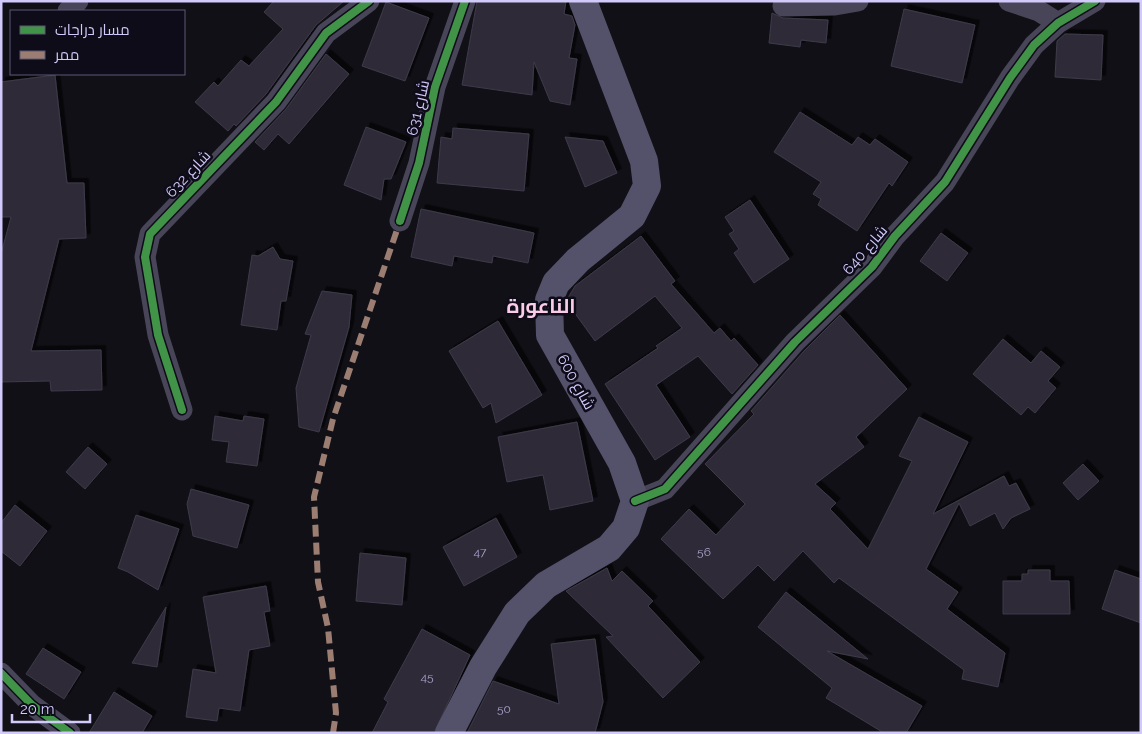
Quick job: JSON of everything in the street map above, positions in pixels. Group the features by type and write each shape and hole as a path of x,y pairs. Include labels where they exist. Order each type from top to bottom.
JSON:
{"main road":[{"name":"شارع 600","path":"583,1 644,161 647,186 632,216 592,247 556,283 548,300 550,335 622,463 636,501"},
{"path":"449,733 483,667 517,614 546,584 609,548 626,528 636,501"}],"street":[{"path":"69,10 78,1"},
{"name":"شارع 632","path":"182,410 158,335 145,257 150,234 276,102 326,33 369,1"},
{"name":"شارع 631","path":"400,221 419,163 435,87 465,1"},
{"path":"783,6 834,5 858,1"},
{"path":"1009,1 1039,11 1058,23"},
{"name":"شارع 640","path":"636,501 665,489 795,342 872,267 895,236 945,182 1010,78 1034,45 1058,23 1095,1"},
{"path":"1,673 32,705 70,733"}],"building":[{"path":"274,1 344,1 316,25 266,94 236,126 234,124 228,131 195,102 214,82 218,86 241,60 249,66 283,29 264,12"},
{"path":"477,1 566,1 564,14 572,16 575,25 569,58 577,59 570,105 550,101 534,62 532,95 462,85"},
{"path":"386,2 429,18 405,81 362,66"},
{"path":"904,9 975,25 962,83 891,66"},
{"path":"772,13 783,18 828,20 826,43 801,40 800,47 769,43"},
{"path":"1065,34 1103,35 1101,80 1055,77 1057,41"},
{"path":"326,54 349,74 289,144 278,134 264,150 255,142 286,109"},
{"path":"55,75 67,183 84,183 86,238 59,239 31,351 101,350 102,390 51,391 50,381 1,382 1,254 11,217 1,217 1,82"},
{"path":"800,112 852,145 858,137 870,145 875,139 908,162 892,186 889,183 857,231 818,205 821,199 813,194 821,182 774,152"},
{"path":"366,127 406,142 391,179 384,179 381,200 344,185"},
{"path":"453,128 529,134 524,191 437,183 441,137 452,139"},
{"path":"565,137 603,141 617,173 585,187"},
{"path":"750,200 789,259 754,283 734,253 739,249 729,234 734,231 725,217"},
{"path":"421,209 534,233 528,263 493,256 492,263 454,256 452,266 411,257"},
{"path":"941,233 968,253 947,281 920,261"},
{"path":"641,236 675,281 671,284 714,333 720,328 731,341 734,338 758,365 732,394 698,356 656,385 690,437 655,460 605,384 658,348 656,346 682,328 655,296 595,341 566,301 575,286"},
{"path":"273,247 280,259 293,261 286,301 281,301 277,330 241,325 252,255 258,256"},
{"path":"322,291 352,295 349,327 319,432 299,427 296,388 311,335 305,334"},
{"path":"840,315 907,389 856,437 864,447 815,484 836,503 830,509 868,549 912,461 899,456 919,417 968,442 933,514 1004,476 1009,486 1016,483 1030,509 1011,518 1003,529 995,513 970,526 959,503 926,569 958,592 947,609 1005,653 998,687 962,679 964,670 839,578 834,583 803,551 774,581 758,565 723,599 661,539 689,509 716,535 745,504 705,464 754,414 751,411 804,351"},
{"path":"498,321 542,395 496,423 491,403 483,408 449,351"},
{"path":"1003,339 1031,363 1041,351 1060,367 1048,381 1056,388 1035,413 1028,407 1021,415 973,374"},
{"path":"215,416 243,421 244,416 264,419 257,466 226,462 229,442 212,440"},
{"path":"577,422 593,501 550,510 543,475 507,482 498,437"},
{"path":"88,447 107,464 85,489 66,472"},
{"path":"1083,464 1099,481 1078,500 1063,483"},
{"path":"191,489 249,505 237,548 193,536 187,504"},
{"path":"15,505 47,531 20,566 1,551 1,523"},
{"path":"136,515 179,529 158,590 118,568"},
{"path":"496,518 517,557 464,586 443,547"},
{"path":"360,553 406,558 402,605 356,601"},
{"path":"607,568 612,581 622,571 653,601 648,606 700,662 663,698 606,637 613,636 566,591"},
{"path":"1028,570 1050,570 1050,581 1069,581 1070,614 1003,614 1003,581 1022,581 1022,574 1028,574"},
{"path":"1115,570 1141,579 1141,623 1102,609"},
{"path":"266,586 270,611 264,612 270,646 249,650 240,711 219,708 217,721 186,717 193,669 216,673 203,597"},
{"path":"786,592 868,659 827,651 922,706 906,733 884,733 826,698 832,688 758,627"},
{"path":"166,607 157,667 132,663"},
{"path":"422,629 470,655 434,733 372,733 388,702 384,699"},
{"path":"595,639 603,702 595,733 467,733 493,681 559,704 551,644"},
{"path":"43,648 81,672 64,699 26,674"},
{"path":"114,692 152,716 142,733 89,733"}],"marked path":[{"path":"333,733 336,713 328,628 318,582 314,497 333,419 400,221"}],"cycle path":[{"path":"182,410 158,335 145,257 150,234 276,102 326,33 369,1"},
{"path":"400,221 419,163 435,87 465,1"},
{"path":"635,501 665,489 795,342 872,267 895,236 945,182 1010,78 1034,45 1058,23 1095,1"},
{"path":"1,673 32,705 70,733"}],"district":[{"name":"الناعورة","path":"541,306"}]}
